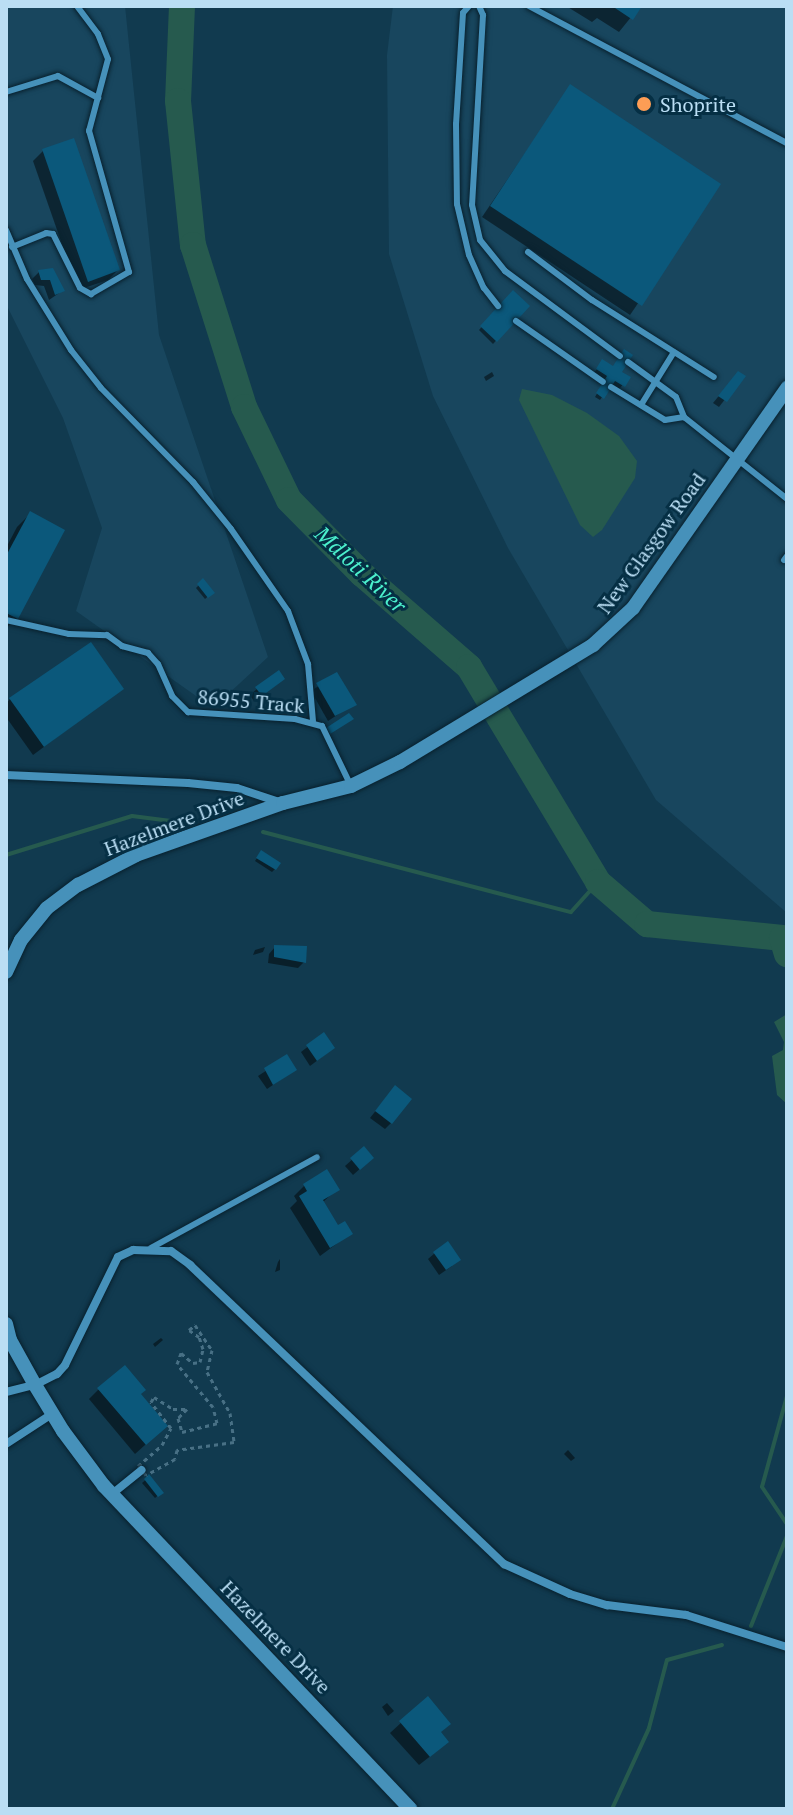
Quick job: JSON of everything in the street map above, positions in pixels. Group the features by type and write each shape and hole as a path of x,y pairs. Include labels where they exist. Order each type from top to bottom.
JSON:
{"street":[{"name":"New Glasgow Road","path":"351,786 400,762 593,645 633,608 787,388"},
{"path":"6,775 200,784 237,788 283,803"},
{"name":"Hazelmere Drive","path":"6,972 21,940 47,908 78,885 136,855 283,803 351,786"},
{"path":"6,1392 35,1385 57,1374 71,1355 118,1257 133,1250 151,1248 171,1251 190,1265 504,1564 570,1594 607,1605 686,1615 787,1647"},
{"name":"Hazelmere Drive","path":"6,1324 10,1340 52,1414 112,1494 410,1809"},
{"path":"6,1444 52,1414"},
{"path":"112,1494 142,1470"}],"lane":[{"path":"12,247 46,233 53,234 80,288 91,294 128,275 130,267 91,144 91,120 107,72 106,51 77,6"},
{"path":"469,6 463,13 456,124 457,204 469,255 484,288 498,306"},
{"path":"479,6 483,15 472,205 480,240 505,271 620,356"},
{"path":"529,6 787,143"},
{"path":"6,92 56,75 98,98"},
{"path":"6,230 27,279 71,350 101,388 193,482 231,529 288,611 308,664 313,721"},
{"path":"528,252 592,300 714,377"},
{"path":"516,321 603,382"},
{"path":"641,405 674,352"},
{"path":"628,362 676,397 684,417 787,499"},
{"path":"611,387 665,420 684,417"},
{"name":"86955 Track","path":"6,620 56,632 107,635 122,646 148,653 158,664 172,696 188,712 313,721 330,736 351,786"},
{"path":"151,1248 317,1157"}],"path":[{"path":"195,1325 212,1350 207,1372 230,1413 234,1442 177,1450 175,1459 146,1475 142,1470 138,1466 162,1445 171,1428 151,1402 154,1397 173,1409 187,1409 178,1418 182,1432 217,1423 213,1407 177,1364 181,1353 193,1363 200,1362 203,1349 199,1337 189,1330 195,1325"}],"shaded area":[{"path":"6,6 125,6 159,335 268,657 213,708 76,611 102,528 63,418 6,304"},
{"path":"393,6 787,6 787,913 656,800 508,548 433,396 389,254 387,55"},
{"path":"522,389 552,395 587,413 619,436 637,461 635,478 602,530 593,537 580,525 519,400"},
{"path":"787,1014 787,1104 777,1095 772,1056 783,1050 784,1042 774,1022"}],"building":[{"path":"612,6 642,6 633,20"},
{"path":"570,84 721,184 642,306 490,206"},
{"path":"74,138 120,270 88,282 42,149"},
{"path":"53,268 65,291 55,295 50,280 41,280 38,270"},
{"path":"513,290 530,306 497,342 480,326"},
{"path":"624,349 633,355 622,372 631,377 625,387 615,381 604,399 596,393 607,376 596,369 602,359 613,366"},
{"path":"738,371 746,376 727,402 718,396"},
{"path":"30,511 65,530 18,619 6,613 6,556"},
{"path":"203,578 215,593 208,598 197,584"},
{"path":"91,642 124,689 44,747 9,698"},
{"path":"279,670 285,679 262,696 255,687"},
{"path":"337,672 357,705 335,716 316,683"},
{"path":"349,713 354,719 330,734 326,728"},
{"path":"261,850 281,863 276,870 256,858"},
{"path":"274,945 307,946 306,963 274,957"},
{"path":"324,1032 335,1048 317,1061 306,1045"},
{"path":"287,1054 297,1070 273,1085 264,1068"},
{"path":"395,1085 412,1099 392,1124 375,1111"},
{"path":"364,1146 374,1158 360,1170 350,1158"},
{"path":"327,1169 340,1190 323,1200 338,1225 345,1221 353,1234 330,1248 299,1196 307,1191 303,1184"},
{"path":"448,1241 461,1260 446,1270 433,1252"},
{"path":"125,1365 146,1390 141,1394 168,1426 146,1445 97,1388"},
{"path":"149,1474 164,1493 158,1497 144,1479"},
{"path":"428,1696 451,1724 441,1732 449,1742 430,1757 399,1721"}],"waterway":[{"name":"Mdloti River","path":"182,6 178,101 193,245 244,407 289,500 362,574 469,667 598,882 647,924 782,938 787,954"},
{"path":"6,855 132,816 187,823"},
{"path":"263,832 571,912 598,882"},
{"path":"787,1396 762,1487 787,1524"},
{"path":"751,1626 787,1536"},
{"path":"612,1809 649,1728 667,1660 722,1645"}],"place":[{"name":"Shoprite","path":"644,104"}]}
